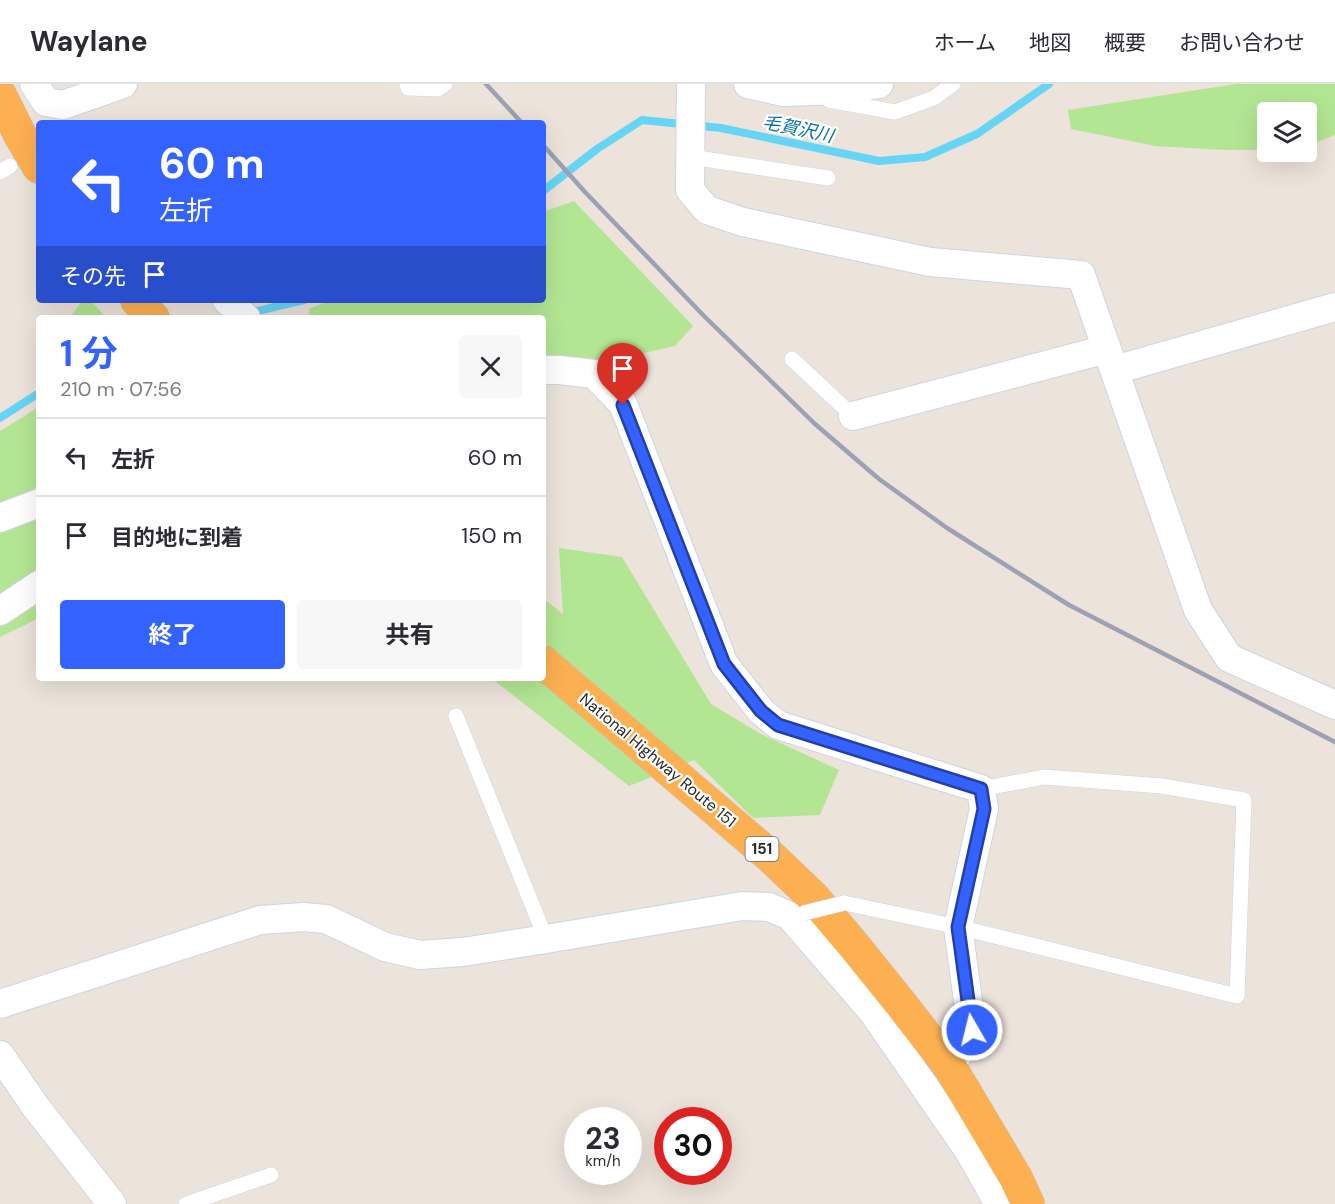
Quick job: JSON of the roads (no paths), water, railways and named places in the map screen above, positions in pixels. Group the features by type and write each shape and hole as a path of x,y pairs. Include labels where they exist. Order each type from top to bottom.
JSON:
{"highway":[{"path":"0,95 20,135 16,168"},
{"path":"140,303 150,315"},
{"name":"National Highway Route 151","path":"546,665 762,848 813,897 950,1067 1029,1204"}],"street":[{"path":"34,84 46,102 64,104 123,84"},
{"path":"748,84 783,92 843,90 879,84"},
{"path":"690,88 690,190 707,210 743,222 930,262 1081,275 1198,610 1229,658 1335,705"},
{"path":"230,303 243,315"},
{"path":"853,416 1335,307"},
{"path":"546,370 594,374 623,405 724,664 761,711 778,725 981,789 984,809 958,927 972,1030 950,1067"},
{"path":"0,518 36,504"},
{"path":"0,611 36,587"},
{"path":"0,1004 260,920 303,917 326,919 385,947 420,955 463,952 742,906 769,907 797,915 873,1012 969,1151 999,1204"},
{"path":"0,1055 35,1106 112,1204"}],"lane":[{"path":"407,84 408,88 438,88 445,84"},
{"path":"783,92 895,112 934,98 953,84"},
{"path":"691,152 828,178"},
{"path":"792,359 853,416"},
{"path":"456,716 546,939"},
{"path":"797,915 844,903 958,927 1237,996 1244,800 1162,786 1044,777 981,789"},
{"path":"186,1204 271,1175"}],"waterway":[{"name":"毛賀沢川","path":"546,189 597,149 642,120 721,128 879,161 925,157 977,134 1049,84"},
{"name":"毛賀沢川","path":"249,313 291,303"},
{"name":"毛賀沢川","path":"0,418 36,395"}],"railway":[{"path":"486,84 519,120"},
{"path":"546,148 704,316 815,424 879,479 947,528 1069,605 1335,742"}]}
